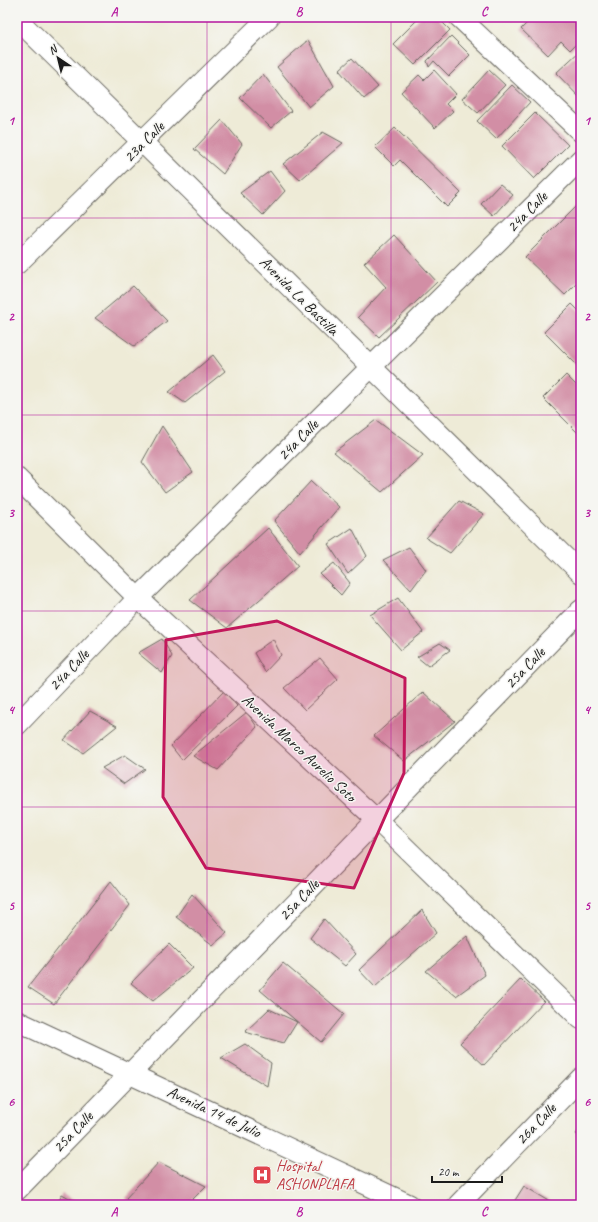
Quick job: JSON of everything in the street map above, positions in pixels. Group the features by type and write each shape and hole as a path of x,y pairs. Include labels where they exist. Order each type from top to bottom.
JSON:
{"street":[{"name":"23a Calle","path":"17,264 269,17"},
{"path":"459,17 581,132"},
{"name":"Avenida La Bastilla","path":"19,24 143,142 581,573"},
{"name":"24a Calle","path":"17,725 138,598 372,368 581,158"},
{"name":"Avenida Marco Aurelio Soto","path":"17,478 138,598 377,820 581,1019"},
{"name":"25a Calle","path":"17,1190 581,610"},
{"name":"Avenida 14 de Julio","path":"17,1021 131,1073 410,1205"},
{"name":"26a Calle","path":"458,1205 581,1078"}],"highlighted area":[{"path":"277,621 405,678 404,773 354,888 206,868 163,797 166,640"}],"building":[{"path":"420,17 437,17 450,30 415,65 393,44"},
{"path":"508,17 516,17 512,21"},
{"path":"533,17 581,17 581,39 570,50 561,41 548,55 521,29"},
{"path":"451,36 470,55 449,76 434,61 429,67 427,61"},
{"path":"308,40 334,86 309,107 277,67"},
{"path":"581,50 581,99 556,73"},
{"path":"352,58 378,87 364,99 339,70"},
{"path":"434,70 456,94 446,104 453,111 435,128 401,92 419,75 424,80"},
{"path":"489,70 505,85 478,113 462,99"},
{"path":"263,74 291,111 271,128 240,98"},
{"path":"512,85 530,102 496,139 477,121"},
{"path":"535,113 568,145 534,179 502,146"},
{"path":"222,120 242,144 223,174 194,149"},
{"path":"395,128 461,193 447,207 400,160 394,166 375,147"},
{"path":"323,132 343,143 300,180 283,164"},
{"path":"270,171 285,191 263,215 240,193"},
{"path":"500,184 513,195 494,216 481,204"},
{"path":"581,201 581,279 565,295 525,257"},
{"path":"394,235 437,282 379,337 358,317 386,287 364,263"},
{"path":"133,286 167,321 134,346 95,318"},
{"path":"572,304 581,313 581,369 544,332"},
{"path":"213,355 225,371 185,403 169,392"},
{"path":"566,375 581,390 581,436 543,398"},
{"path":"376,420 423,455 382,492 334,452"},
{"path":"162,426 193,472 165,492 142,462"},
{"path":"311,481 339,507 300,553 274,521"},
{"path":"459,501 484,514 450,553 426,538"},
{"path":"268,528 298,566 227,628 190,600"},
{"path":"352,528 367,556 348,574 328,544"},
{"path":"409,547 426,570 411,590 383,560"},
{"path":"334,563 350,583 341,595 320,574"},
{"path":"398,598 423,632 401,650 370,615"},
{"path":"162,639 172,656 162,673 138,653"},
{"path":"273,639 281,655 265,672 254,653"},
{"path":"440,643 450,650 428,666 417,657"},
{"path":"320,658 338,679 305,710 284,688"},
{"path":"224,691 237,706 182,760 171,746"},
{"path":"423,692 455,721 404,761 374,736"},
{"path":"90,711 117,726 83,753 64,740"},
{"path":"247,712 257,727 218,770 193,756"},
{"path":"125,755 145,769 124,784 102,768"},
{"path":"111,881 130,905 54,1004 28,987"},
{"path":"192,894 227,933 213,945 176,917"},
{"path":"422,910 436,933 375,987 359,970"},
{"path":"324,919 356,954 345,966 310,938"},
{"path":"467,936 485,975 456,996 426,971"},
{"path":"169,944 193,968 153,1001 131,983"},
{"path":"283,963 344,1014 321,1042 260,990"},
{"path":"521,979 544,1001 484,1065 460,1043"},
{"path":"269,1009 297,1022 284,1043 245,1032"},
{"path":"245,1044 271,1063 267,1086 221,1058"},
{"path":"581,1128 581,1139 576,1134"},
{"path":"159,1162 206,1186 187,1205 132,1205 126,1198"},
{"path":"524,1186 556,1205 512,1205"},
{"path":"62,1194 82,1205 56,1205"}],"place":[{"name":"Hospital ASHONPLAFA","path":"262,1175"}]}
